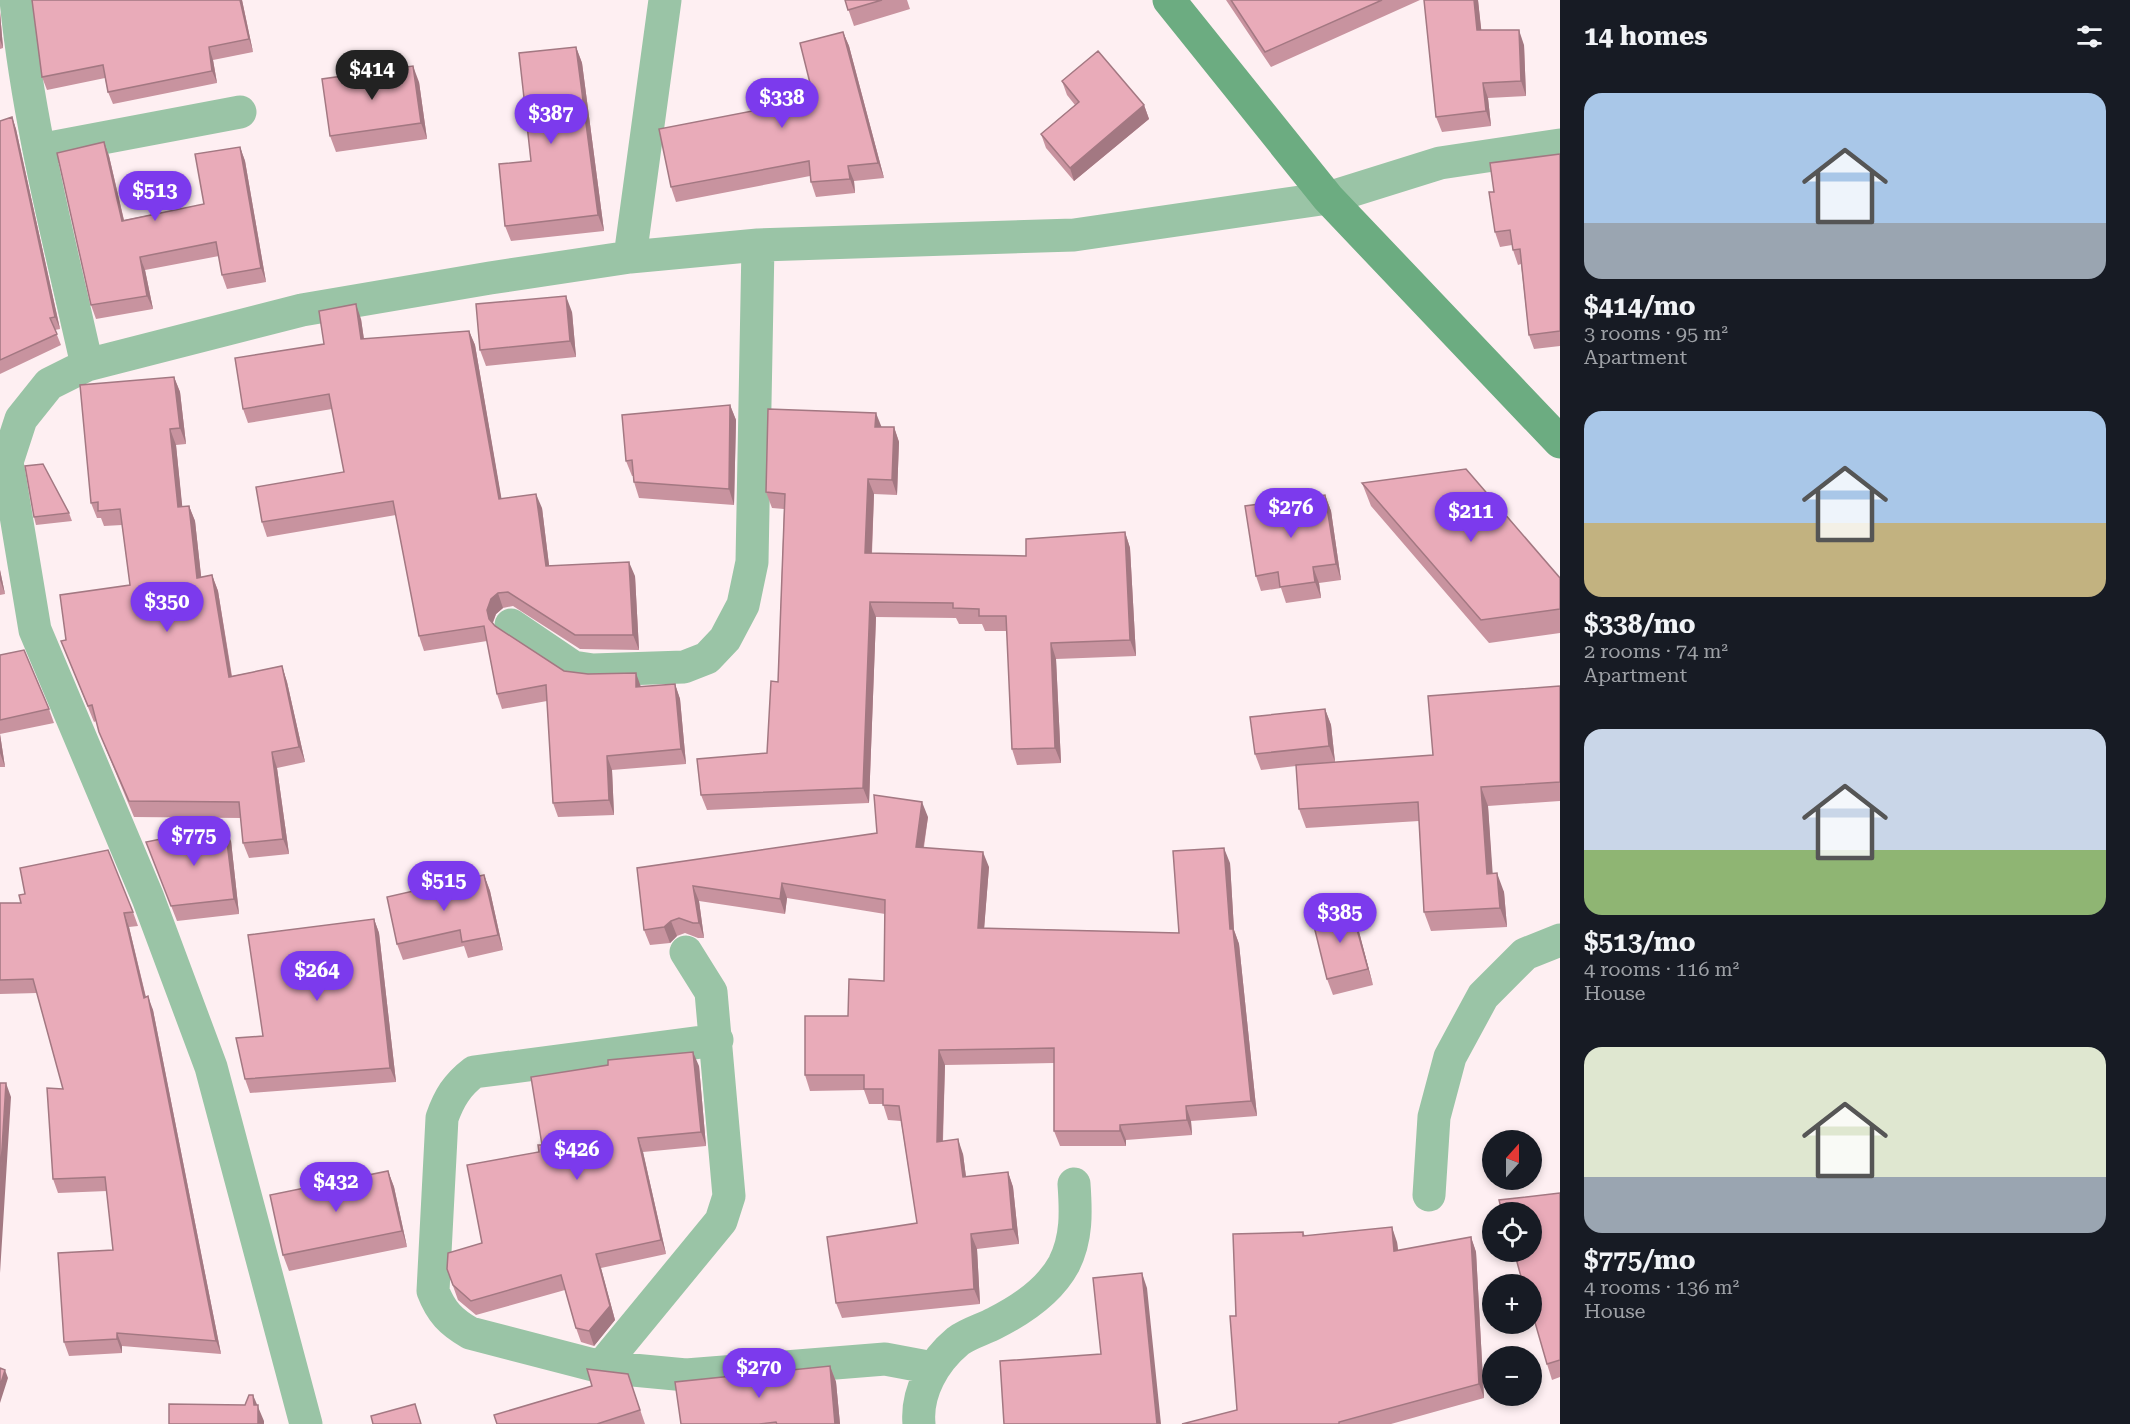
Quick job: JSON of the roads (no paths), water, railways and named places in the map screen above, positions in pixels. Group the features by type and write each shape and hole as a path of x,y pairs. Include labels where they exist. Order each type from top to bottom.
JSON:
{"street":[{"path":"16,0 20,41 39,150 87,365"},
{"path":"630,257 665,0"},
{"path":"1169,0 1328,198 1560,442"},
{"path":"39,150 240,112"},
{"path":"306,1424 211,1067 148,898 35,630 7,462 21,419 49,384 87,365 302,310 630,257 758,245 1074,235 1328,198 1440,163 1560,145"},
{"path":"511,625 573,667 593,670 684,667 706,658 725,639 742,604 752,562 758,245"},
{"path":"1429,1195 1434,1117 1450,1057 1483,996 1525,954 1560,940"},
{"path":"601,1367 721,1221 729,1196 711,992 687,952"},
{"path":"717,1040 474,1072 459,1084 448,1100 442,1118 433,1291 439,1308 452,1322 470,1333 601,1367 686,1375 885,1359 933,1368"},
{"path":"919,1424 917,1408 933,1368 959,1340 997,1322 1034,1299 1063,1265 1076,1227 1074,1184"}]}
